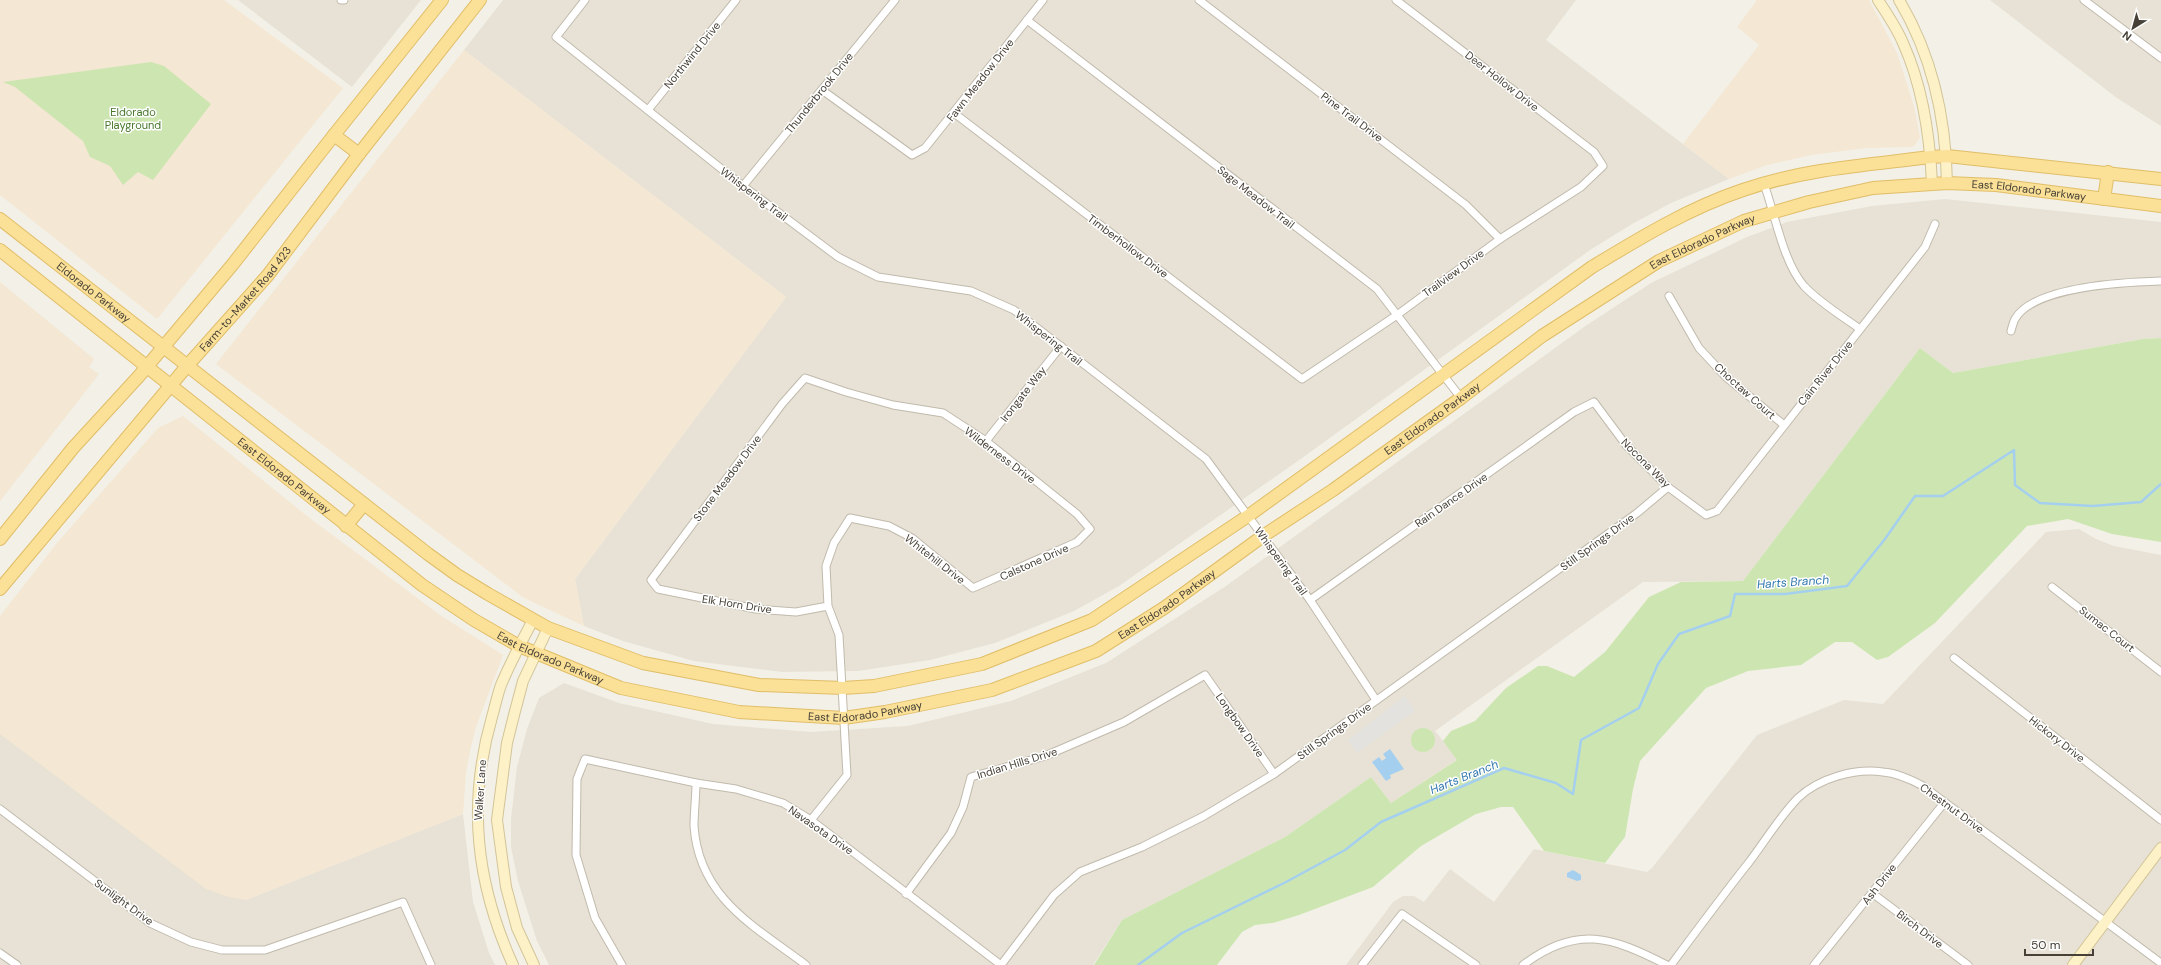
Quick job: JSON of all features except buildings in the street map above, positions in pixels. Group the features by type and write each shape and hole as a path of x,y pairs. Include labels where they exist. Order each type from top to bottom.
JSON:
{"main road":[{"path":"0,538 73,448 147,367 233,264 442,0"},
{"name":"Farm-to-Market Road 423","path":"0,589 188,366 268,275 359,154 480,0"},
{"path":"334,135 359,154"},
{"name":"East Eldorado Parkway","path":"188,366 457,575 548,628 643,663 759,685 843,688 874,686 982,664 1092,620 1248,516 1592,267 1651,231 1742,190 1828,169 1930,156 1947,156 2108,172 2161,179"},
{"path":"2104,199 2108,172"},
{"name":"East Eldorado Parkway","path":"171,386 422,585 474,620 519,646 621,688 739,712 844,718 885,712 992,690 1096,651 1164,608 1263,536 1333,490 1460,398 1542,336 1659,261 1744,222 1809,202 1873,188 1947,183 1996,185 2161,206"},
{"name":"Eldorado Parkway","path":"0,219 188,366"},
{"path":"0,250 171,386"},
{"path":"346,526 364,504"}],"street":[{"name":"Whispering Trail","path":"585,0 556,37 743,186 838,257 878,277 971,292 1014,310 1206,459 1310,600 1376,700"},
{"name":"Northwind Drive","path":"648,110 736,0"},
{"name":"Thunderbrook Drive","path":"743,186 895,0"},
{"name":"Fawn Meadow Drive","path":"822,90 912,155 925,148 1043,0"},
{"name":"Pine Trail Drive","path":"1199,0 1466,205 1500,239"},
{"name":"Deer Hollow Drive","path":"1396,0 1594,152 1603,166"},
{"path":"1878,0 1903,42 1917,80 1927,128 1932,184"},
{"path":"1899,0 1918,39 1934,79 1947,156 1947,183"},
{"path":"2084,0 2161,58"},
{"name":"Sage Meadow Trail","path":"1027,20 1377,289 1460,398"},
{"name":"Timberhollow Drive","path":"954,113 1302,379"},
{"name":"Trailview Drive","path":"1302,379 1397,314 1500,239 1581,187 1603,166"},
{"path":"1764,184 1788,258 1800,280 1815,296 1860,329"},
{"name":"Cain River Drive","path":"1706,515 1717,511 1925,247 1936,224"},
{"path":"2011,331 2015,318 2032,304 2060,293 2089,286 2124,282 2161,281"},
{"name":"Choctaw Court","path":"1669,296 1700,348 1726,377 1784,425"},
{"name":"Irongate Way","path":"986,441 1061,346"},
{"name":"Wilderness Drive","path":"805,378 846,392 894,405 943,414 986,441 1077,514 1090,529"},
{"name":"Stone Meadow Drive","path":"651,580 782,404 805,378"},
{"name":"Nocona Way","path":"1594,402 1626,445 1668,487 1706,515"},
{"name":"Rain Dance Drive","path":"1310,600 1574,412 1594,402"},
{"name":"Still Springs Drive","path":"1001,965 1054,895 1080,872 1142,847 1204,816 1274,774 1630,518 1668,487"},
{"name":"Whitehill Drive","path":"828,606 826,566 834,543 850,518 889,526 912,538 973,588"},
{"name":"Calstone Drive","path":"973,588 1077,542 1090,529"},
{"name":"Elk Horn Drive","path":"651,580 658,589 756,609 796,612 828,606"},
{"name":"Sumac Court","path":"2052,587 2161,672"},
{"path":"811,820 847,775 839,635 828,606"},
{"name":"Walker Lane","path":"513,965 495,920 486,890 480,859 477,794 483,749 501,686 519,646 533,620"},
{"name":"Walker Lane","path":"534,965 518,928 506,887 497,820 506,743 523,681 548,628"},
{"name":"Hickory Drive","path":"1954,658 2161,820"},
{"name":"Longbow Drive","path":"1205,675 1274,774"},
{"name":"Indian Hills Drive","path":"906,894 951,833 963,807 971,777 1045,756 1124,722 1205,675"},
{"name":"Navasota Drive","path":"622,965 595,918 576,855 577,779 585,759 696,783 736,789 783,803 811,820 1001,965"},
{"name":"Chestnut Drive","path":"1671,965 1798,798 1810,789 1839,776 1853,772 1882,771 1896,774 1923,786 2161,963"},
{"path":"696,783 694,826 701,858 712,886 731,908 806,965"},
{"name":"Ash Drive","path":"1814,965 1872,893 1912,840 1944,803"},
{"name":"Sunlight Drive","path":"0,809 150,923 191,942 222,950 265,950 403,902 431,965"},
{"path":"2073,965 2161,848"},
{"name":"Birch Drive","path":"1872,893 1968,965"},
{"path":"1362,965 1402,914 1476,965"},
{"path":"1523,965 1540,952 1562,942 1588,939 1614,942 1630,946 1667,965"},
{"path":"0,953 17,965"}],"shaded area":[{"path":"0,0 224,0 343,88 157,319 0,195"},
{"path":"238,0 421,0 352,87"},
{"path":"503,0 1576,0 1546,40 1729,179 1671,203 1632,224 1590,250 1302,458 1119,586 1074,611 995,643 930,660 858,671 782,672 694,661 623,641 584,626 575,579 786,297 464,50"},
{"path":"1757,0 1869,0 1897,53 1914,106 1920,137 1915,145 1912,147 1867,148 1811,155 1767,165 1729,179 1683,144 1759,45 1737,27"},
{"path":"1990,0 2161,0 2161,126 2117,98"},
{"path":"464,50 786,297 575,579 584,626 524,598 216,364"},
{"path":"1945,199 2161,222 2161,338 2143,339 1953,373 1920,348 1743,581 1643,582 1435,731 1458,759 1391,803 1371,777 1285,837 1122,920 1093,965 549,965 537,941 518,881 511,847 511,819 517,767 527,729 539,698 564,683 619,703 713,724 811,732 908,726 1011,701 1106,663 1226,586 1584,327 1651,283 1747,237 1787,222 1872,206"},
{"path":"0,282 94,359 89,367 99,374 0,501"},
{"path":"183,416 307,516 440,615 503,655 476,727 466,773 463,814 246,900 229,897 206,889 0,734 0,616 57,543 158,428"},
{"path":"2079,529 2096,539 2114,546 2161,555 2161,965 1346,965 1393,902 1403,896 1414,896 1424,902 1450,869 1494,902 1534,849 1647,872 1652,868 1757,735 1844,700 1883,704 2046,532"},
{"path":"1405,696 1415,711 1357,753 1348,740"},
{"path":"0,715 246,900 463,814 473,902 489,953 495,965 0,965"}],"green space":[{"name":"Eldorado Playground","path":"151,62 164,66 211,104 153,180 138,172 123,185 110,166 90,157 83,141 15,87 3,82"},
{"path":"2161,338 2161,542 2112,534 2068,519 2027,526 1935,623 1888,657 1877,660 1852,642 1835,642 1801,665 1748,671 1706,688 1640,761 1633,789 1625,837 1605,863 1544,851 1513,807 1501,807 1476,814 1421,846 1373,887 1299,915 1273,923 1255,925 1242,932 1217,965 1094,965 1122,920 1285,837 1371,777 1391,803 1457,760 1443,741 1451,731 1475,721 1506,688 1538,666 1547,666 1574,677 1605,652 1649,597 1681,582 1743,581 1920,348 1953,373 2143,339"},
{"path":"1423,728 1432,731 1435,740 1432,749 1423,752 1414,749 1411,740 1414,731"}],"water":[{"path":"1390,749 1404,769 1390,775 1391,778 1386,781 1372,762 1379,757 1382,761 1386,758 1383,754"},
{"path":"1573,870 1581,875 1581,880 1577,881 1567,877 1567,873"}],"waterway":[{"name":"Harts Branch","path":"1138,965 1182,933 1286,882 1345,850 1381,822 1504,768 1556,783 1573,794 1581,740 1639,708 1658,664 1679,634 1730,616 1735,594 1785,594 1847,586 1885,539 1915,496 1943,496 2014,450 2015,485 2040,503 2093,506 2141,502 2161,484"}]}
